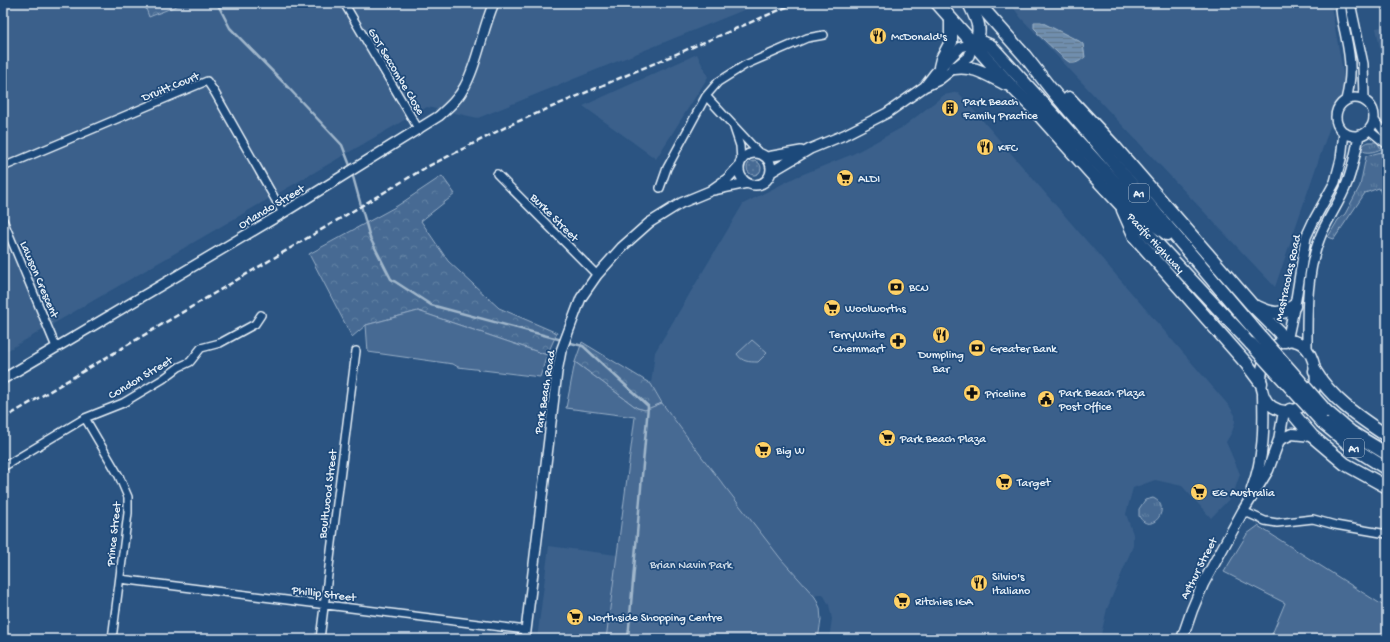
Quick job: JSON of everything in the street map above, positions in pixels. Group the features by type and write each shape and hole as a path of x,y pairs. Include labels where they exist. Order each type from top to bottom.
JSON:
{"highway":[{"name":"Pacific Highway","path":"937,3 1010,86 1031,106 1323,423 1352,447 1387,469"},
{"path":"969,3 979,29 977,40 973,44"},
{"name":"Pacific Highway","path":"978,3 1025,56 1050,88 1254,329 1326,411 1351,432 1387,454"},
{"path":"940,67 942,59 951,42 951,19"},
{"path":"973,44 984,43 991,46 1151,222 1187,249"},
{"path":"1025,56 1113,145 1252,305 1286,341"},
{"path":"954,68 974,68 1010,86"},
{"path":"1120,202 1135,237 1246,362 1262,386"},
{"path":"1252,305 1277,314 1286,312 1294,306"},
{"path":"1315,371 1322,384 1352,412 1387,436"},
{"path":"1287,411 1312,436 1345,464 1387,487"}],"main road":[{"path":"1286,341 1294,341 1307,349 1313,360 1315,371 1314,392 1310,399 1304,405 1287,411 1277,410 1270,405 1265,399 1262,386 1263,367 1270,350 1274,346 1286,341"},
{"name":"Arthur Street","path":"1243,511 1255,482 1261,457 1264,424 1262,386"},
{"name":"Arthur Street","path":"1182,639 1203,584 1243,511 1268,470 1279,440 1287,411"},
{"path":"1279,440 1292,434 1312,436"}],"street":[{"name":"GDT Seccombe Close","path":"344,3 419,130"},
{"name":"Orlando Street","path":"3,379 283,213 419,130 439,116 454,102 465,86 494,3"},
{"path":"1341,3 1351,61 1350,84 1346,100"},
{"path":"1350,3 1363,64 1364,99"},
{"path":"660,188 667,168 706,96 718,82 746,65 807,38 824,35"},
{"path":"924,87 940,67 961,47 973,44"},
{"path":"771,172 810,149 844,135 887,113 924,87 939,80 969,56 973,44"},
{"name":"Druitt Court","path":"3,167 207,82 215,93 283,213"},
{"path":"706,96 733,125 758,152 767,157 770,162 771,172 770,177 762,184 757,185 747,183 740,176 740,146 733,125"},
{"path":"1358,98 1364,99 1372,108 1374,119 1369,130 1354,136 1344,132 1337,123 1336,117 1339,106 1346,100 1358,98"},
{"path":"1374,119 1387,139"},
{"path":"1369,130 1387,145"},
{"name":"Mastracolas Road","path":"1286,341 1294,306 1306,237 1312,222 1335,182 1341,159 1344,132"},
{"name":"Mastracolas Road","path":"1307,349 1307,308 1314,255 1326,224 1348,182 1359,135"},
{"path":"767,157 782,156 810,149"},
{"path":"740,164 748,154 758,152"},
{"name":"Park Beach Road","path":"525,635 557,372 561,351 582,298 597,275 622,247 649,223 682,203 710,190 727,179 740,164"},
{"name":"Burke Street","path":"497,174 597,275"},
{"name":"Park Beach Road","path":"710,190 747,183"},
{"name":"Lawson Crescent","path":"3,220 56,347"},
{"name":"Condon Street","path":"3,467 85,418 123,403 179,367 190,362 202,348 220,343 255,324 262,315"},
{"name":"Boultwood Street","path":"320,639 356,351"},
{"name":"Prince Street","path":"85,418 119,476 128,497 128,513 112,639"},
{"path":"1243,511 1265,522 1277,523 1313,519 1335,525 1387,534"},
{"name":"Phillip Street","path":"120,579 324,604 525,635"}],"shaded area":[{"path":"3,3 144,3 149,17 184,3 761,3 478,118 427,107 3,353"},
{"path":"1010,3 1332,3 1331,6 1345,83 1275,287 1021,18"},
{"path":"1034,22 1041,22 1079,41 1083,44 1085,57 1079,62 1075,63 1068,61 1037,34 1038,32 1034,28"},
{"path":"1387,26 1387,84 1376,28"},
{"path":"697,54 708,77 656,159 583,106"},
{"path":"958,92 1230,407 1235,415 1235,422 1232,432 1226,442 1240,474 1233,495 1211,518 1182,486 1155,480 1133,488 1126,514 1133,534 1133,546 1107,609 1100,639 829,639 832,619 829,605 823,594 814,596 781,559 672,417 651,384 655,352 743,204 796,177 853,154 903,127 944,95"},
{"path":"549,546 617,555 606,639 537,639"}],"green space":[{"path":"144,3 184,3 149,17"},
{"path":"1369,142 1377,142 1381,149 1371,152 1361,150 1364,144"},
{"path":"1381,152 1387,175 1387,193 1382,196 1379,188 1365,193 1334,239 1328,237 1338,220 1345,214 1360,186 1366,156"},
{"path":"751,161 757,161 761,165 761,171 757,175 751,175 747,171 747,165"},
{"path":"442,176 455,194 421,221 448,261 499,308 557,333 547,355 418,311 366,325 352,337 309,254 397,206"},
{"path":"418,311 547,355 540,377 458,367 453,364 368,352 366,325"},
{"path":"752,340 767,353 758,362 743,360 737,354"},
{"path":"582,342 651,384 662,403 645,410 637,408 575,362"},
{"name":"Brian Navin Park","path":"575,362 637,408 645,410 662,403 781,559 815,597 820,608 821,620 818,639 606,639 635,417 566,408"},
{"path":"1153,498 1159,502 1161,513 1154,522 1144,522 1139,516 1139,509 1145,500"},
{"path":"1258,526 1387,608 1387,639 1270,639 1285,603 1224,572 1247,534"}],"waterway":[{"path":"217,3 230,28 342,145 351,168"},
{"path":"352,173 370,238 391,279 431,305 562,340"},
{"path":"567,342 583,346 648,406 628,639"}],"railway":[{"path":"3,419 425,168 512,124 796,3"}],"place":[{"name":"McDonald's","path":"878,36"},
{"name":"Park Beach Family Practice","path":"950,108"},
{"name":"KFC","path":"985,147"},
{"name":"ALDI","path":"845,178"},
{"name":"BCU","path":"896,287"},
{"name":"Woolworths","path":"832,308"},
{"name":"Dumpling Bar","path":"941,335"},
{"name":"TerryWhite Chemmart","path":"898,341"},
{"name":"Greater Bank","path":"977,348"},
{"name":"Priceline","path":"972,393"},
{"name":"Park Beach Plaza Post Office","path":"1046,399"},
{"name":"Park Beach Plaza","path":"887,438"},
{"name":"Big W","path":"763,450"},
{"name":"Target","path":"1004,482"},
{"name":"EG Australia","path":"1199,492"},
{"name":"Silvio's Italiano","path":"979,583"},
{"name":"Ritchies IGA","path":"902,601"},
{"name":"Northside Shopping Centre","path":"575,617"}]}
